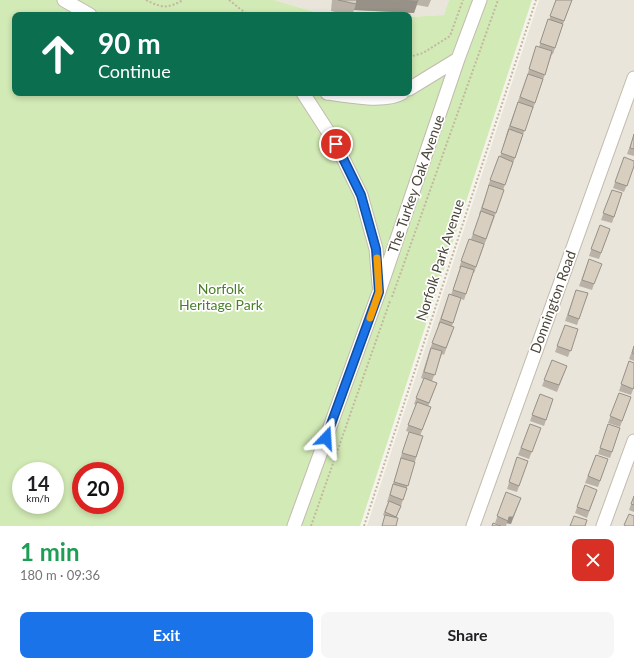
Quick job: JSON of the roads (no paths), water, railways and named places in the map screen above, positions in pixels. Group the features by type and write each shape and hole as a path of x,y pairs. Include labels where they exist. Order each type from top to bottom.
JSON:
{"street":[{"path":"64,0 85,12"},
{"name":"The Turkey Oak Avenue","path":"294,526 379,292 458,59 480,0"},
{"path":"412,87 458,59"},
{"name":"Donnington Road","path":"473,526 634,78"},
{"path":"305,96 336,144 361,195 376,249 379,292"},
{"path":"346,96 358,98 398,96"},
{"path":"604,526 634,441"}],"park label":[{"name":"Norfolk Heritage Park","path":"221,298"}]}
